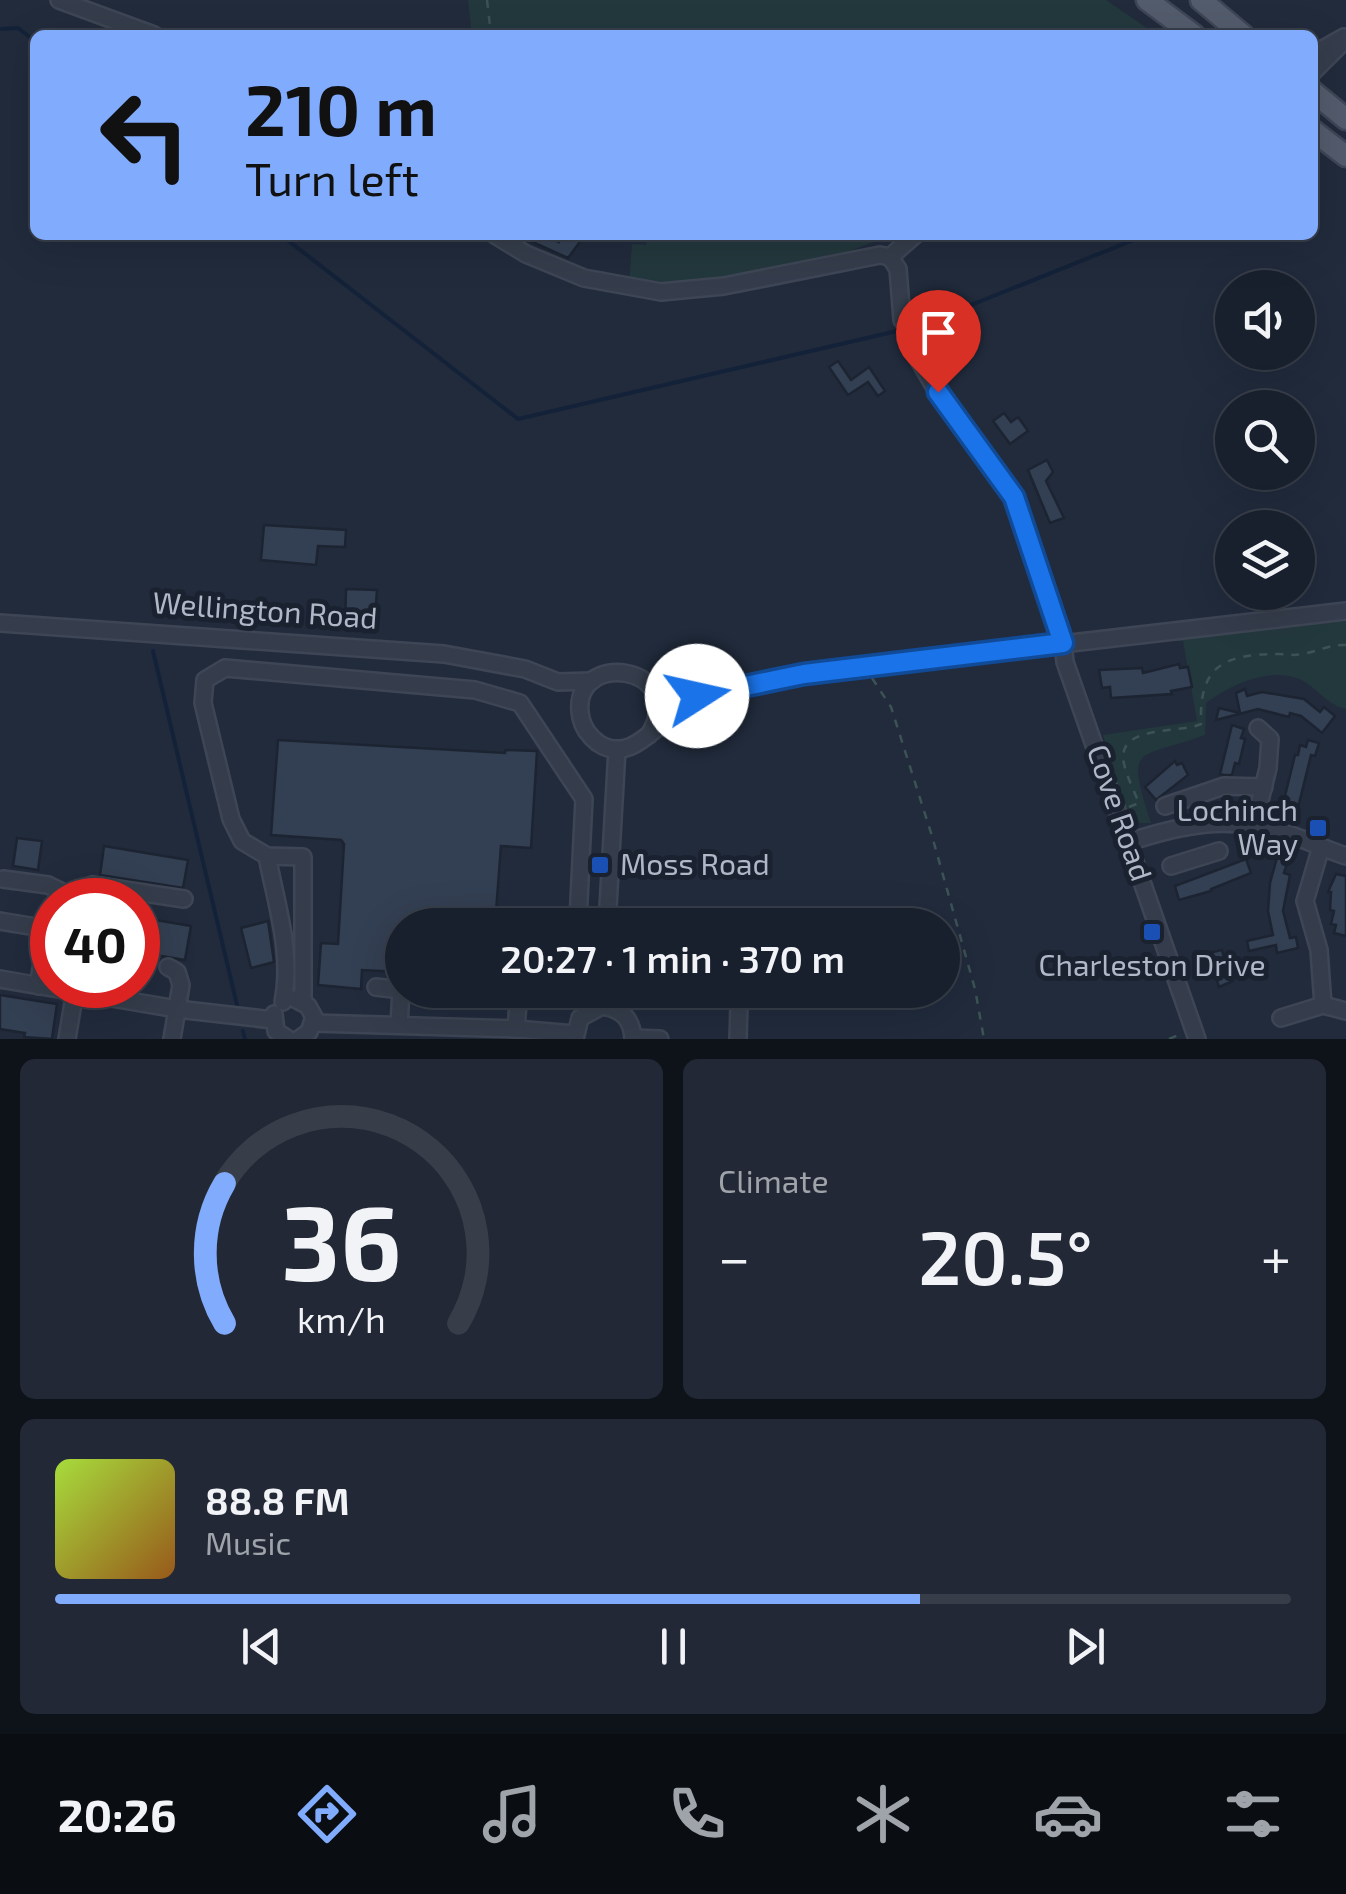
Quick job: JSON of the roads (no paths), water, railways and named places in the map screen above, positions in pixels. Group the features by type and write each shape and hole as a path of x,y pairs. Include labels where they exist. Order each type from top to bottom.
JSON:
{"main road":[{"path":"1147,0 1187,30"},
{"path":"1200,0 1238,30"},
{"path":"1318,96 1346,119"},
{"path":"1318,133 1346,156"}],"street":[{"path":"59,0 140,30"},
{"path":"1318,52 1346,37"},
{"path":"1318,67 1346,37"},
{"path":"504,240 526,254 584,278 660,292 724,286 880,255 890,257 898,269 902,320"},
{"path":"890,257 910,240"},
{"name":"Cove Road","path":"906,338 938,392 1014,497 1063,643 1065,662 1197,1039"},
{"path":"715,694 674,714 629,748 617,749 595,741 582,722 580,710 585,690 592,682 601,675 621,671 677,696 715,694 804,674 1346,611"},
{"name":"Wellington Road","path":"0,623 444,654 525,668 558,682 592,682"},
{"path":"299,1039 310,1032 314,1023 312,1011 303,1002 303,857 267,856 242,841 231,820 203,702 205,680 225,668 474,690 520,703 584,799 579,908"},
{"name":"Wellington Road","path":"525,668 559,689 580,710"},
{"path":"649,685 658,704 655,725 649,734"},
{"path":"1254,826 1264,786 1264,734 1288,735"},
{"path":"608,908 617,749"},
{"path":"1165,806 1224,786 1264,786"},
{"path":"1129,842 1188,824 1220,822 1286,833 1346,856"},
{"path":"1188,824 1195,858"},
{"path":"1321,847 1305,901 1319,950 1323,1005"},
{"path":"1171,866 1219,851"},
{"path":"267,856 287,976 283,1002 273,1020 276,1031 288,1039"},
{"path":"3,879 30,883"},
{"path":"160,895 184,898"},
{"path":"0,921 30,926"},
{"path":"168,967 177,972 181,982 172,1039"},
{"path":"0,980 30,985"},
{"path":"376,986 401,990 399,1025"},
{"path":"283,1002 303,1002"},
{"path":"1281,1018 1323,1005 1346,1011"},
{"path":"160,1006 273,1020"},
{"path":"67,1039 72,1008"},
{"path":"516,1029 518,1008"},
{"path":"314,1023 516,1029 575,1036 580,1018 591,1008"},
{"path":"616,1008 632,1028 633,1038 660,1039"},
{"path":"738,1039 739,1008"}],"waterway":[{"path":"0,29 18,28 30,37"},
{"path":"287,240 518,419 897,331"},
{"path":"916,327 1134,240"},
{"path":"153,651 237,1005"},
{"path":"243,1031 245,1039"}],"place":[{"name":"Lochinch Way","path":"1318,828"},
{"name":"Moss Road","path":"600,865"},
{"name":"Charleston Drive","path":"1152,932"}]}
